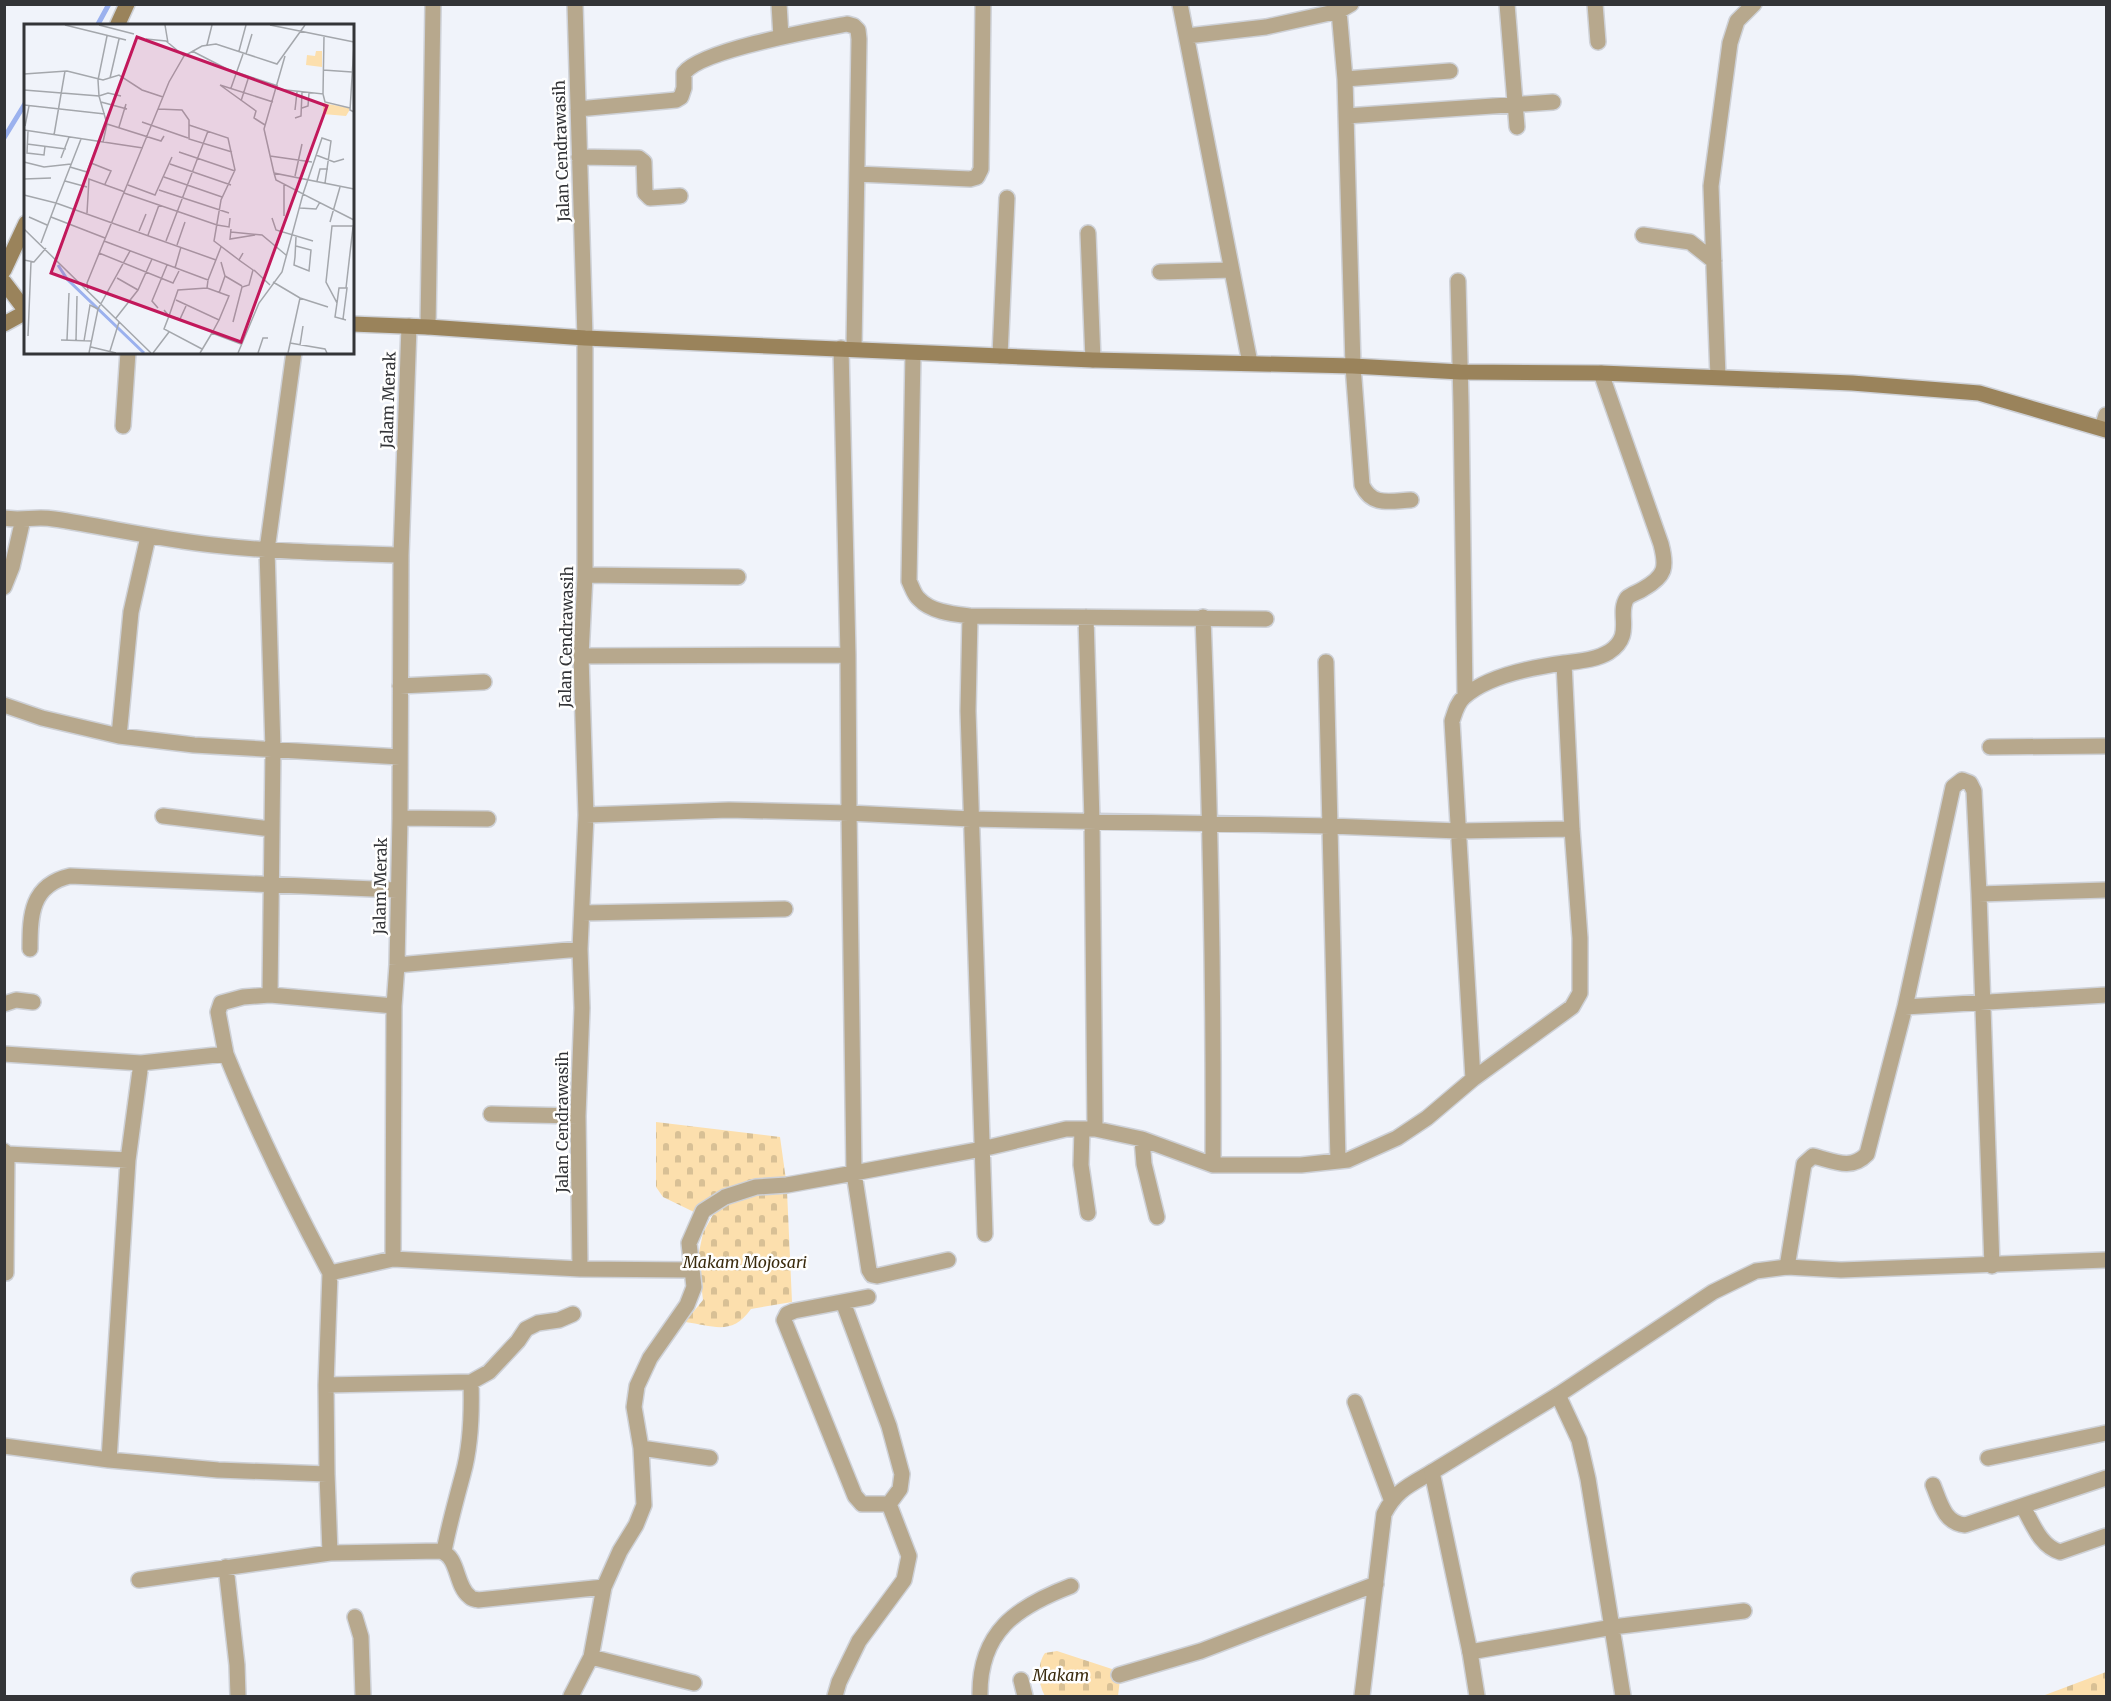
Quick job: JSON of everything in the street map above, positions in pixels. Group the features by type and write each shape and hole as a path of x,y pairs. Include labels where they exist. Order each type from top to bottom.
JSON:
{"main road":[{"path":"118,24 128,4"},
{"path":"4,270 24,227"},
{"path":"4,282 24,308"},
{"path":"4,324 24,312"},
{"path":"354,324 585,338 847,348 913,353 1353,366 1460,372 1601,373 1852,383 1979,393 2105,424"}],"street":[{"path":"428,327 433,4"},
{"name":"Jalan Cendrawasih","path":"574,4 585,338 585,575 581,656 586,815 580,949 582,1008 578,1116 580,1269"},
{"path":"779,4 782,36"},
{"path":"857,174 970,179 977,177 981,169 983,4"},
{"path":"1180,4 1250,363"},
{"path":"1507,4 1517,127"},
{"path":"1595,4 1598,42"},
{"path":"1718,377 1711,186 1730,43 1737,21 1754,4"},
{"path":"1187,36 1266,27 1345,8 1353,366 1362,484 1367,495 1379,501 1411,500"},
{"path":"578,109 676,100 681,97 684,88 684,74 695,63 782,36 847,24 858,30 857,174 847,348 849,813 854,1173 869,1270 872,1275 877,1276 948,1260"},
{"path":"1345,79 1450,71"},
{"path":"1346,116 1553,102"},
{"path":"579,156 639,158 644,162 645,193 650,198 680,196"},
{"path":"1000,356 1007,198"},
{"path":"1088,233 1093,360"},
{"path":"1643,235 1690,242 1714,261"},
{"path":"1160,272 1232,270"},
{"path":"1458,281 1465,696"},
{"name":"Jalam Merak","path":"393,1259 394,1006 400,818 401,555 409,326"},
{"path":"913,353 909,581 918,598 932,608 947,613 970,616 1266,619"},
{"path":"123,426 128,354"},
{"path":"270,995 273,749 267,550 294,354"},
{"path":"1473,1079 1452,721 1458,704 1465,696 1501,677 1585,660 1607,653 1620,643 1624,629 1624,606 1627,598 1650,585 1661,575 1665,567 1660,544 1601,373"},
{"path":"4,518 23,519 38,516 148,537 267,550 401,555"},
{"path":"4,587 12,567 23,519"},
{"path":"119,736 131,612 148,537"},
{"path":"585,575 738,577"},
{"path":"970,616 968,711 985,1234"},
{"path":"1086,617 1092,821 1088,1129 1081,1165 1088,1213"},
{"path":"1203,617 1211,825 1214,1165"},
{"path":"581,656 848,655"},
{"path":"1326,662 1338,1161"},
{"path":"571,1696 591,1657 604,1587 620,1551 636,1525 644,1504 641,1448 634,1407 637,1386 650,1358 687,1305 694,1287 689,1243 703,1211 725,1197 756,1187 787,1185 854,1173 982,1149 1066,1129 1088,1129 1142,1139 1214,1165 1301,1165 1348,1160 1397,1138 1427,1118 1473,1079 1572,1008 1580,993 1580,938 1564,663"},
{"path":"400,686 484,682"},
{"path":"4,705 42,718 119,736 194,744 400,757"},
{"path":"1990,747 2106,746"},
{"path":"1787,1267 1804,1164 1813,1156 1849,1164 1860,1162 1867,1154 1905,1007 1953,787 1962,780 1970,783 1974,791 1992,1266"},
{"path":"586,815 729,810 971,819 1330,826 1459,831 1572,828"},
{"path":"163,816 271,829"},
{"path":"400,818 488,819"},
{"path":"30,949 31,914 37,897 58,879 70,876 397,890"},
{"path":"1979,894 2106,890"},
{"path":"582,913 785,909"},
{"path":"397,965 580,949"},
{"path":"330,1553 326,1385 330,1273 252,1120 226,1054 218,1012 221,1003 243,997 270,995 394,1006"},
{"path":"1905,1007 2106,995"},
{"path":"4,1004 16,1000 33,1002"},
{"path":"4,1054 141,1063 226,1054"},
{"path":"109,1460 128,1160 141,1063"},
{"path":"491,1114 578,1116"},
{"path":"1142,1139 1144,1164 1157,1217"},
{"path":"6,1273 6,1152 128,1160"},
{"path":"330,1273 393,1259 580,1269 691,1270"},
{"path":"1362,1696 1384,1514 1391,1499 1402,1489 1558,1395 1713,1292 1756,1271 1787,1267 1841,1270 2106,1262"},
{"path":"868,1297 794,1311 787,1314 784,1320 855,1496 862,1504 889,1504"},
{"path":"843,1302 886,1418 902,1474 900,1489 889,1504"},
{"path":"326,1385 471,1382 489,1372 519,1341 526,1329 538,1323 559,1320 573,1314"},
{"path":"471,1382 470,1432 464,1473 454,1502 444,1551 469,1597 478,1600 604,1587"},
{"path":"1558,1395 1579,1440 1588,1479 1623,1696"},
{"path":"1355,1402 1391,1499"},
{"path":"1988,1458 2106,1433"},
{"path":"4,1446 109,1460 218,1470 327,1474"},
{"path":"641,1448 710,1458"},
{"path":"1431,1472 1470,1652 1477,1696"},
{"path":"1933,1485 1942,1508 1950,1520 1956,1524 1965,1525 2106,1478"},
{"path":"835,1696 839,1682 859,1641 904,1580 909,1556 889,1504"},
{"path":"2023,1507 2045,1545 2053,1550 2060,1552 2106,1536"},
{"path":"139,1580 330,1553 444,1551"},
{"path":"226,1567 235,1642 238,1696"},
{"path":"1119,1675 1201,1651 1376,1584"},
{"path":"980,1696 984,1658 1000,1628 1022,1609 1044,1597 1071,1587"},
{"path":"1470,1652 1613,1627 1744,1611"},
{"path":"355,1617 361,1637 363,1696"},
{"path":"591,1657 694,1683"},
{"path":"1021,1680 1025,1696"}],"green space":[{"name":"Makam Mojosari","path":"656,1122 780,1137 786,1180 759,1181 736,1186 716,1195 696,1213 663,1197 656,1187"},
{"name":"Makam Mojosari","path":"787,1191 792,1302 751,1309 737,1323 729,1326 714,1327 685,1322 703,1300 698,1257 703,1233 715,1211 729,1202 756,1194"},
{"name":"Makam","path":"1057,1651 1115,1670 1120,1679 1118,1696 1045,1696 1040,1680 1042,1658 1045,1653"},
{"path":"2106,1672 2106,1696 2045,1696 2045,1695"}],"waterway":[{"path":"98,24 109,4"},
{"path":"4,138 24,105"}]}
